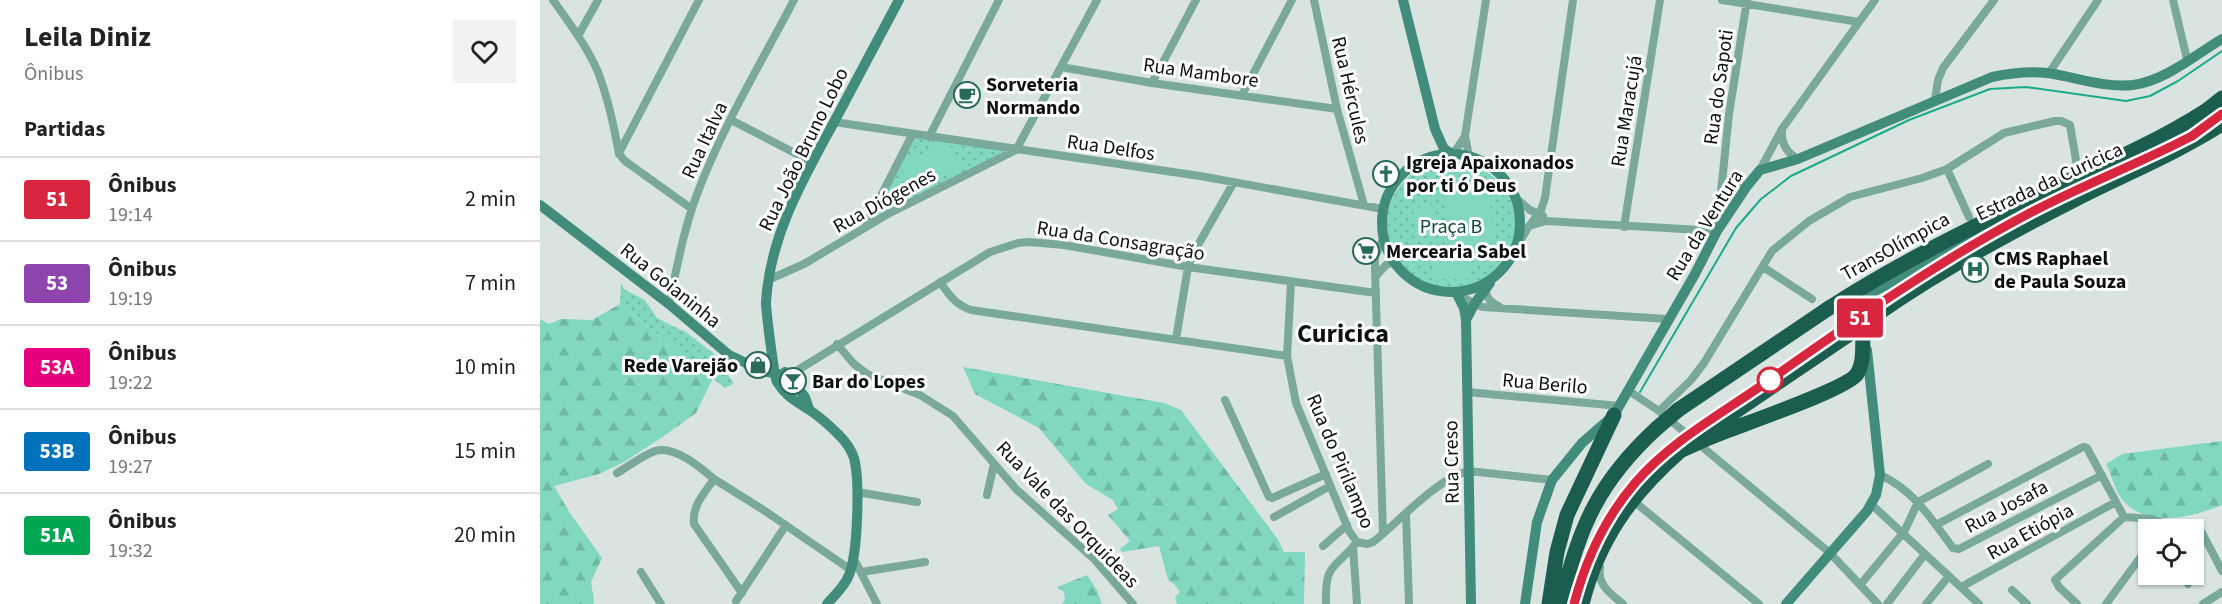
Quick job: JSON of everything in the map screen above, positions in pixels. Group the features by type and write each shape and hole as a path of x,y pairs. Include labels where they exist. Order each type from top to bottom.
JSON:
{"highway":[{"name":"TransOlímpica","path":"1561,604 1571,559 1582,529 1601,492 1622,464 1678,410 1870,282 1967,229 2151,142 2207,110 2222,98"},
{"path":"1582,604 1599,554 1616,523 1635,494 1675,455 1708,435 1848,334 1982,249 2079,197 2180,149 2222,126"},
{"path":"1708,435 1827,392 1853,378 1859,370 1863,327"},
{"path":"1549,604 1557,552 1567,515 1617,411"}],"street":[{"path":"553,0 597,69 605,90 619,154 692,209"},
{"path":"578,36 598,0"},
{"path":"619,154 699,0"},
{"name":"Rua Italva","path":"669,304 685,228 692,209 730,120 793,0"},
{"name":"Rua João Bruno Lobo","path":"774,374 766,305 768,280 778,235 812,162 899,0"},
{"path":"929,137 999,0"},
{"path":"1016,150 1097,0"},
{"path":"1152,83 1196,0"},
{"path":"1242,95 1292,0"},
{"name":"Rua Hércules","path":"1314,0 1337,109 1364,205"},
{"path":"1403,0 1435,129 1444,149 1489,165 1512,189 1521,219 1516,248"},
{"path":"1469,156 1465,136 1486,0"},
{"path":"1383,239 1394,262 1410,279 1444,292 1458,292 1489,283 1506,265 1529,226 1539,214 1545,195 1573,0"},
{"name":"Rua Maracujá","path":"1624,226 1660,0"},
{"path":"1722,0 1771,4 1859,22"},
{"path":"1760,170 1782,129 1875,0"},
{"path":"1935,100 1938,80 1943,68 1994,0"},
{"path":"2049,73 2097,0"},
{"path":"2173,0 2187,59"},
{"name":"Rua do Sapoti","path":"1717,231 1729,114 1747,2"},
{"name":"Rua da Ventura","path":"1525,604 1537,522 1552,480 1582,443 1617,411 1717,231 1760,170 1798,159 1978,82 2011,73 2049,73 2091,83 2134,84 2160,77 2222,39"},
{"name":"Rua Mambore","path":"1061,67 1152,83 1337,109"},
{"path":"730,120 812,162"},
{"path":"1659,411 1704,363 1773,251 1809,221 1842,200 1947,169 2004,133 2061,121 2070,125 2072,129 2080,186"},
{"name":"Rua Delfos","path":"834,122 1234,182 1383,209"},
{"name":"Estrada da Curicica","path":"1880,475 1872,385 1861,313 1867,298 1875,291 1978,235 2164,147 2208,135 2222,126"},
{"path":"1428,157 1434,148 1435,129"},
{"path":"1782,129 1783,144 1792,156 1798,159"},
{"path":"864,228 912,135"},
{"path":"1383,534 1375,257 1383,239 1383,209 1389,192 1401,174 1428,157 1452,153 1465,136"},
{"name":"Rua Diógenes","path":"768,280 804,264 864,228 1016,150"},
{"path":"1947,169 1969,217"},
{"path":"1723,178 1747,186"},
{"path":"1176,339 1188,267 1194,252 1234,182"},
{"path":"1352,203 1358,187"},
{"path":"1530,210 1545,195"},
{"path":"1516,199 1530,210 1556,220"},
{"name":"Rua Goianinha","path":"540,205 669,304 729,355 755,368 788,376"},
{"path":"1529,226 1556,220 1717,231"},
{"name":"Rua da Consagração","path":"788,376 990,252 1018,243 1064,245 1188,267 1376,293"},
{"path":"1376,276 1386,265 1394,262"},
{"path":"1762,267 1812,299"},
{"path":"940,282 954,301 970,310 1287,356"},
{"name":"Rua do Pirilampo","path":"1291,282 1287,356 1296,403 1355,545 1368,544 1450,478 1469,471"},
{"path":"1489,283 1486,297 1501,308"},
{"name":"Rua Creso","path":"1466,320 1489,283"},
{"path":"1458,292 1482,307 1668,319"},
{"name":"Rua Creso","path":"1458,292 1466,320 1472,604"},
{"name":"Rua Vale das Orquideas","path":"837,344 854,364 867,374 920,395 953,416 1016,489 1094,559 1133,604"},
{"path":"774,359 805,397 809,409"},
{"path":"774,374 790,398 809,409 840,436 854,458 857,492 853,557 856,571 877,604"},
{"path":"1629,391 1659,411 1830,553 1878,604"},
{"name":"Rua Berilo","path":"1467,392 1617,411"},
{"path":"1225,400 1269,497 1272,498 1326,474"},
{"path":"1936,525 2080,448 2087,448 2114,503 2124,517"},
{"path":"617,473 653,452 662,450 676,453 856,571"},
{"path":"987,495 994,464"},
{"path":"1860,585 1904,532 1918,502 1988,464"},
{"path":"1469,471 1552,480"},
{"path":"1786,604 1871,504 1879,486 1880,475"},
{"name":"Rua Josafa","path":"1880,475 1905,490 1918,502 1953,548 1959,549 2102,475"},
{"path":"714,479 697,504 693,514 694,524 742,593"},
{"path":"1274,517 1330,486"},
{"path":"857,492 917,502"},
{"path":"1623,604 1605,589 1599,575 1600,565 1612,538 1644,493"},
{"path":"1636,503 1759,604"},
{"name":"Rua Etiópia","path":"1960,587 2114,503"},
{"path":"1871,504 1904,532 1974,602"},
{"path":"1407,514 1409,604"},
{"path":"2077,604 2055,580 2124,517 2152,519"},
{"path":"736,601 786,525"},
{"path":"1323,546 1347,525"},
{"path":"2204,537 2222,571"},
{"path":"1326,604 1325,589 1329,571 1355,545"},
{"path":"1355,545 1357,604"},
{"path":"1887,604 1925,554"},
{"path":"2106,604 2138,561"},
{"path":"827,604 856,571 925,562"},
{"path":"641,572 662,604"},
{"path":"1926,604 1949,576"},
{"path":"2012,590 2027,604"},
{"path":"2203,604 2222,592"}],"green space":[{"path":"912,135 1016,150 864,228"},
{"path":"938,144 950,146 962,166 913,192 901,167"},
{"name":"Praça B","path":"1451,161 1476,166 1497,180 1511,201 1516,226 1511,251 1497,272 1476,286 1451,291 1426,286 1405,272 1391,251 1386,226 1391,201 1405,180 1426,166"},
{"path":"1489,181 1493,250 1447,252 1444,183"},
{"path":"1432,206 1434,232 1415,234 1413,208"},
{"path":"1432,258 1468,258 1468,279 1432,279"},
{"path":"621,284 625,290 645,300 657,318 683,331 682,329 717,356 715,358 734,383 725,388 620,304"},
{"path":"620,304 713,378 696,413 661,438 624,462 599,474 554,486 602,558 591,582 593,604 540,604 540,319 549,324 561,319 592,320"},
{"path":"963,367 1164,403 1181,410 1277,538 1284,552 1305,552 1304,604 1177,604 1175,597 1180,592 1168,580 1159,546 1122,552 1120,549 1130,541 1108,515 1118,509 1113,500 1086,484 1039,428 975,394"},
{"path":"2222,441 2222,505 2182,517 2153,517 2128,506 2119,495 2106,464 2122,454"},
{"path":"1087,575 1097,590 1102,604 1062,604 1065,600 1064,592 1057,587"}],"waterway":[{"path":"1640,392 1736,228 1761,199 1791,176 1909,120 1990,89 2026,87 2126,101 2150,96 2178,81 2222,51"}],"bus line":[{"name":"51","path":"1574,604 1590,554 1618,505 1636,482 1677,444 1906,285 2030,213 2192,136 2222,114"}],"place":[{"name":"Sorveteria Normando","path":"967,95"},
{"name":"Igreja Apaixonados por ti ó Deus","path":"1386,174"},
{"name":"Mercearia Sabel","path":"1366,251"},
{"name":"CMS Raphael de Paula Souza","path":"1975,269"},
{"name":"Rede Varejão","path":"758,365"},
{"name":"Bar do Lopes","path":"793,381"}],"district":[{"name":"Curicica","path":"1343,333"}]}
